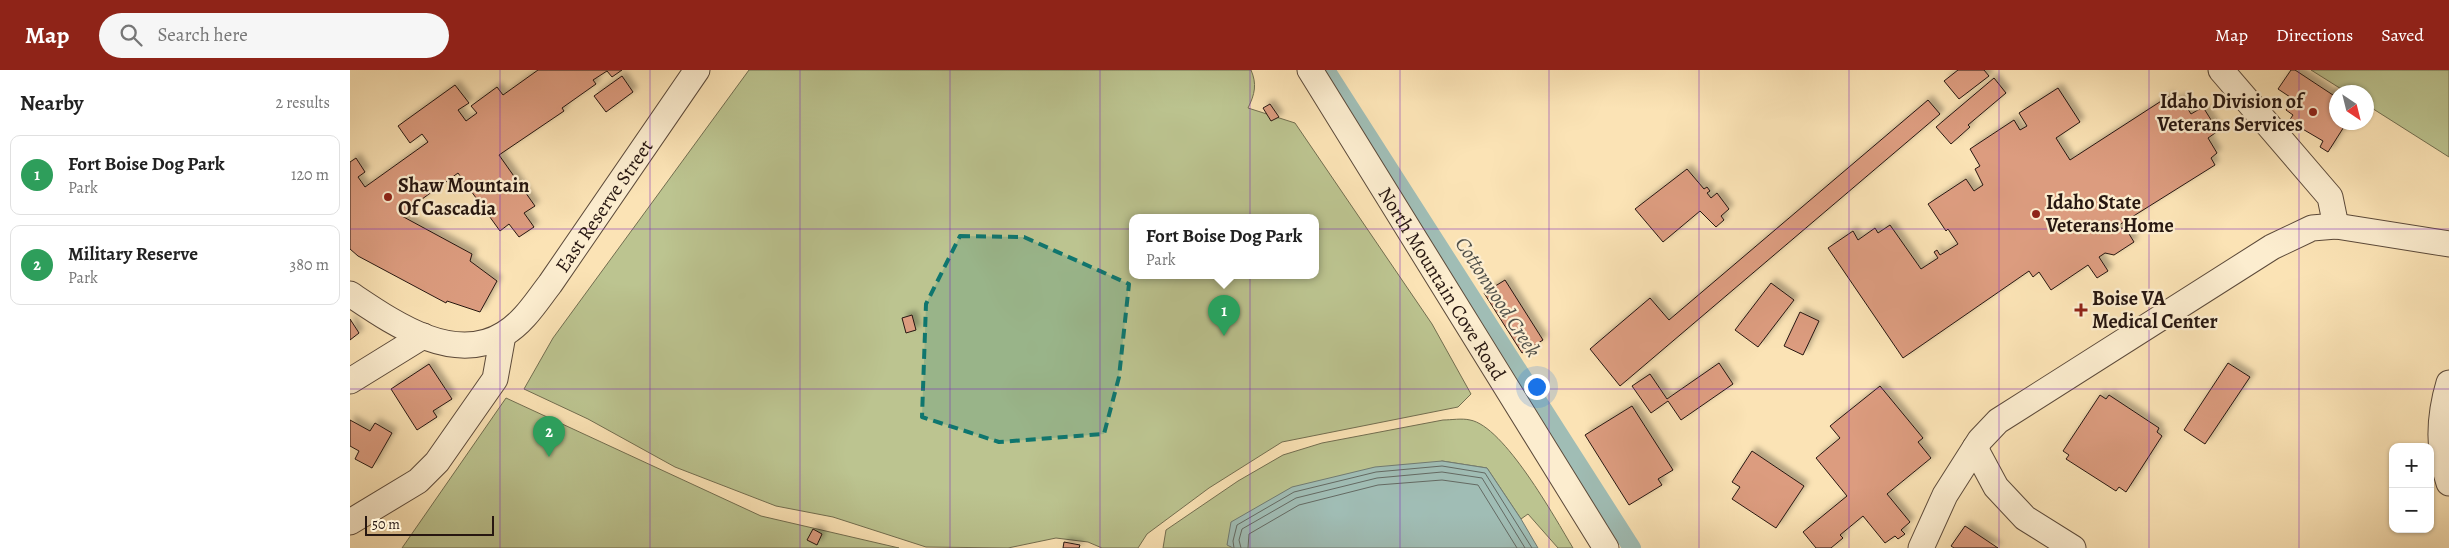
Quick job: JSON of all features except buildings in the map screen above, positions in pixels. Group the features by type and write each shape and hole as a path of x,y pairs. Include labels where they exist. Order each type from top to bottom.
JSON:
{"street":[{"name":"North Mountain Cove Road","path":"1310,70 1606,548"},
{"path":"2221,70 2330,197 2336,226"},
{"name":"East Reserve Street","path":"503,335 527,315 550,284 696,71"},
{"path":"1921,548 1945,495 1975,448 1998,421 2272,247 2312,228 2336,226 2449,244"},
{"path":"350,294 423,336 450,345 476,344 503,335 495,379 437,462 418,481 350,522"},
{"path":"350,381 423,336"},
{"path":"2449,383 2441,417 2441,447 2449,483"},
{"path":"1975,448 1996,487 2025,518 2073,548"}],"highlighted area":[{"path":"960,236 1024,237 1129,284 1119,377 1104,434 999,442 922,417 926,304"}],"green space":[{"path":"749,70 1251,70 1254,89 1248,108 1295,123 1432,324 1471,394 1458,407 1282,442 1209,488 1147,534 1138,548 1102,548 1088,542 1056,538 1008,548 926,547 833,517 776,506 675,467 588,419 524,389 553,338"},
{"path":"2311,70 2449,70 2449,157 2374,109 2374,85 2335,85"},
{"path":"506,398 761,516 899,548 402,548"},
{"path":"1443,420 1470,420 1483,426 1498,438 1528,475 1573,548 1558,548 1528,514 1521,519 1487,468 1442,461 1227,544 1233,548 1163,548 1166,530 1238,481 1283,455 1322,443"}],"water":[{"path":"1442,461 1487,468 1538,548 1233,548 1227,545 1231,522 1292,487 1375,467"}],"waterway":[{"name":"Cottonwood Creek","path":"1326,70 1632,548"}],"place":[{"name":"Idaho Division of Veterans Services","path":"2313,112"},
{"name":"Shaw Mountain Of Cascadia","path":"388,197"},
{"name":"Idaho State Veterans Home","path":"2036,214"},
{"name":"Boise VA Medical Center","path":"2081,310"},
{"name":"Fort Boise Dog Park","path":"1224,336"},
{"name":"Military Reserve","path":"549,457"}]}
